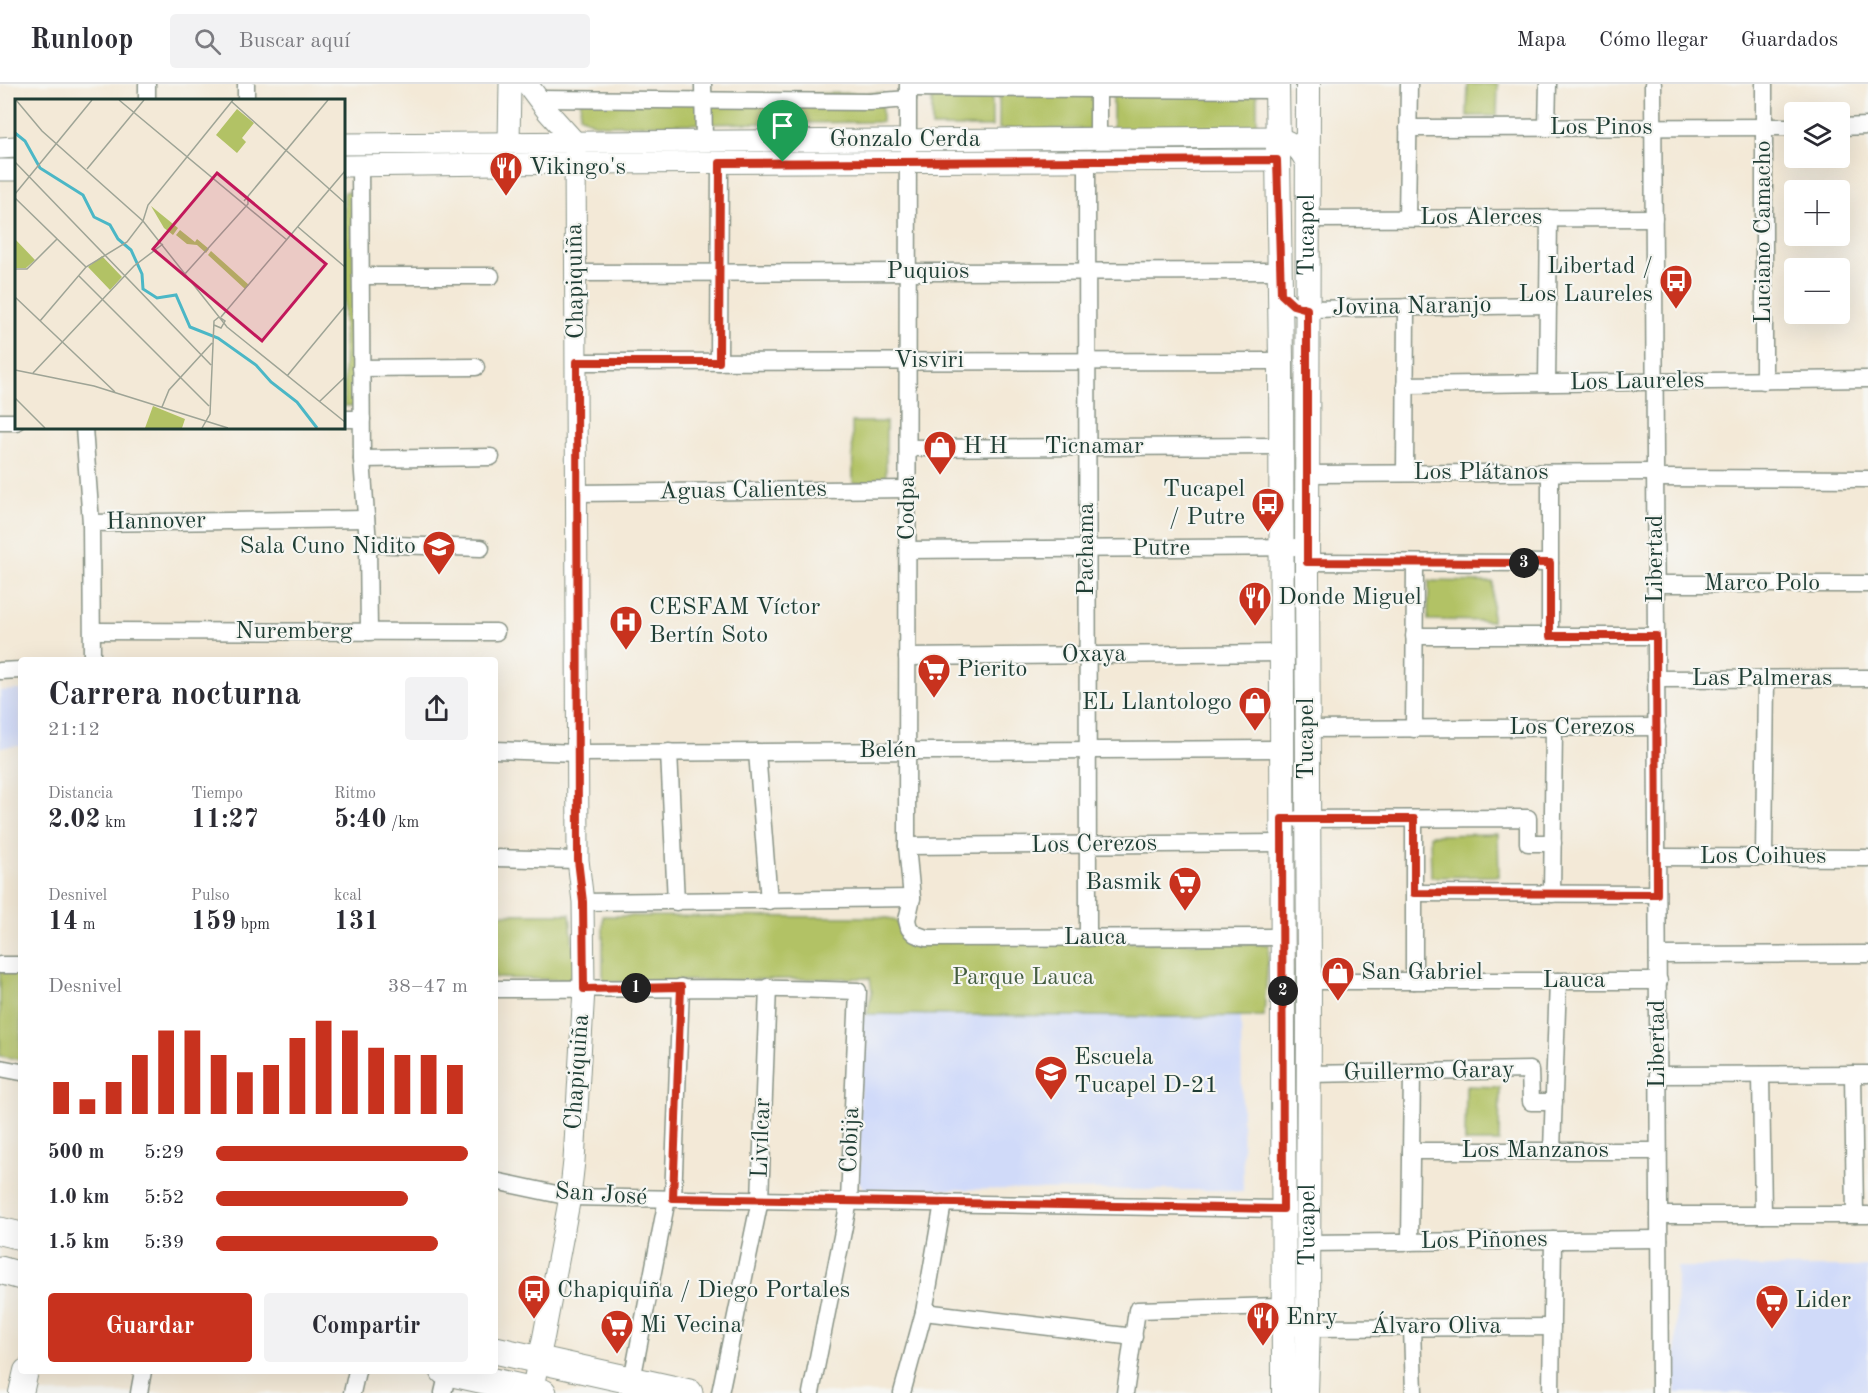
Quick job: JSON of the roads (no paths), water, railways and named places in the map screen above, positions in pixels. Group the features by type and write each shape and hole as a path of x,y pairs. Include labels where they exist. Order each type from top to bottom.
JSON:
{"main road":[{"name":"Tucapel","path":"1306,1393 1309,981 1307,820 1308,84"},
{"name":"Tucapel","path":"1277,87 1281,361 1284,1393"},
{"path":"0,1232 18,1235"},
{"path":"0,1270 18,1275"},
{"path":"498,1351 689,1393"},
{"path":"21,1393 25,1374"},
{"path":"445,1379 537,1392"}],"street":[{"path":"509,143 510,84"},
{"path":"1407,218 1409,84"},
{"path":"1547,128 1548,84"},
{"name":"Libertad","path":"1653,84 1660,1393"},
{"name":"Luciano Camacho","path":"1764,84 1764,381"},
{"path":"1098,87 1098,139"},
{"name":"Gonzalo Cerda","path":"532,92 703,92 870,102 908,90 1277,87"},
{"name":"Codpa","path":"908,90 907,846 912,898 907,920 911,930"},
{"path":"532,92 575,153"},
{"path":"703,92 704,141"},
{"path":"1850,127 1868,126"},
{"name":"Los Pinos","path":"1408,128 1784,127"},
{"name":"Gonzalo Cerda","path":"352,166 575,153 704,141 1098,139 1277,149"},
{"path":"1277,149 1285,139 1297,148 1308,168"},
{"name":"Gonzalo Cerda","path":"345,144 509,143 575,153 720,163 1087,161 1277,149"},
{"path":"0,148 15,147"},
{"name":"Chapiquiña","path":"537,1392 539,1360 570,1197 584,989 583,902 578,860 575,153"},
{"name":"Pachama","path":"1087,161 1088,938"},
{"path":"719,362 720,163"},
{"path":"352,166 361,276 362,459 368,544 369,632"},
{"path":"1547,383 1549,218"},
{"name":"Los Alerces","path":"1308,219 1654,218"},
{"name":"Puquios","path":"576,273 1087,271 1280,282"},
{"path":"361,276 491,276"},
{"name":"Jovina Naranjo","path":"1280,282 1293,305 1307,309 1548,305"},
{"path":"1405,473 1406,307"},
{"name":"Visviri","path":"577,362 1087,359 1281,361"},
{"path":"362,368 476,367"},
{"name":"Los Laureles","path":"1405,385 1868,380"},
{"path":"345,419 362,419"},
{"path":"84,429 91,523 92,657"},
{"name":"Ticnamar","path":"908,448 1281,446"},
{"path":"362,459 491,457"},
{"path":"1550,473 1550,636"},
{"name":"Los Plátanos","path":"1307,474 1550,473 1868,479"},
{"name":"Aguas Calientes","path":"578,493 908,489"},
{"name":"Hannover","path":"91,523 366,519"},
{"path":"368,544 481,548"},
{"name":"Putre","path":"908,550 1281,548 1307,555 1415,563 1550,563"},
{"path":"1414,729 1415,563"},
{"name":"Marco Polo","path":"1656,584 1868,584"},
{"name":"Nuremberg","path":"93,631 496,632"},
{"path":"1414,636 1656,636"},
{"name":"Oxaya","path":"907,657 1282,653"},
{"path":"0,671 18,670"},
{"name":"Las Palmeras","path":"1656,679 1868,678"},
{"path":"1764,857 1766,679"},
{"path":"1552,894 1554,728"},
{"name":"Los Cerezos","path":"1307,729 1656,728"},
{"name":"Belén","path":"498,750 577,753 1282,749"},
{"path":"669,752 676,902"},
{"path":"757,752 769,901"},
{"name":"Los Cerezos","path":"907,846 1087,845 1282,831 1307,820 1528,818 1528,843 1553,843"},
{"path":"1414,819 1414,981"},
{"name":"Los Coihues","path":"1657,857 1868,858"},
{"path":"498,858 578,860"},
{"path":"1414,893 1657,894"},
{"path":"583,902 912,898"},
{"name":"Lauca","path":"911,930 926,938 1282,937"},
{"path":"1658,955 1868,954"},
{"path":"0,965 18,964"},
{"name":"Lauca","path":"1309,981 1659,981"},
{"path":"1552,1150 1558,981"},
{"path":"632,1380 670,1198 681,987"},
{"path":"498,989 768,987"},
{"name":"Cobija","path":"768,987 858,991 849,1201 811,1393"},
{"name":"Livílcar","path":"720,1393 760,1200 768,987"},
{"path":"0,1068 18,1071"},
{"name":"Guillermo Garay","path":"1308,1074 1530,1070 1531,1102 1554,1102"},
{"path":"1410,1242 1412,1072"},
{"path":"1761,1074 1763,1215"},
{"path":"1658,1075 1861,1074 1861,1215 1659,1215"},
{"name":"Los Manzanos","path":"1411,1151 1658,1151"},
{"name":"San José","path":"498,1181 570,1197 1283,1209"},
{"path":"902,1393 924,1312 943,1203"},
{"name":"Los Piñones","path":"1308,1243 1659,1239"},
{"path":"1551,1393 1553,1240"},
{"name":"Álvaro Oliva","path":"1134,1337 1137,1310 1283,1317 1308,1327 1552,1327"},
{"path":"924,1312 1134,1337 1125,1393"},
{"path":"1412,1327 1414,1393"},
{"path":"139,1393 142,1374"},
{"path":"352,1393 356,1374"}],"place":[{"name":"Vikingo's","path":"506,197"},
{"name":"Libertad / Los Laureles","path":"1676,310"},
{"name":"H H","path":"940,476"},
{"name":"Tucapel / Putre","path":"1268,533"},
{"name":"Sala Cuno Nidito","path":"439,576"},
{"name":"Donde Miguel","path":"1255,627"},
{"name":"CESFAM Víctor Bertín Soto","path":"626,651"},
{"name":"Pierito","path":"934,699"},
{"name":"EL Llantologo","path":"1255,732"},
{"name":"Basmik","path":"1185,912"},
{"name":"San Gabriel","path":"1338,1002"},
{"name":"Escuela Tucapel D-21","path":"1051,1101"},
{"name":"Chapiquiña / Diego Portales","path":"534,1320"},
{"name":"Lider","path":"1772,1330"},
{"name":"Enry","path":"1263,1347"},
{"name":"Mi Vecina","path":"617,1355"}],"park label":[{"name":"Parque Lauca","path":"1023,978"}]}
